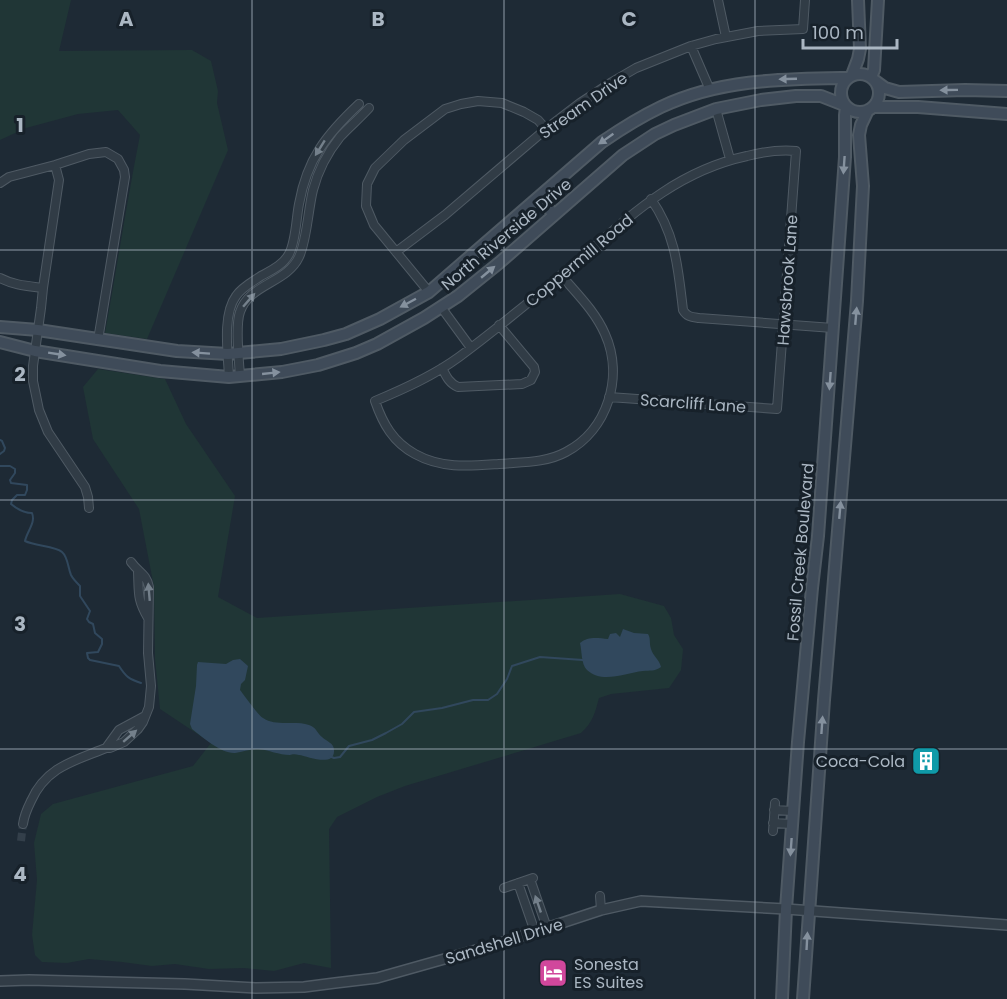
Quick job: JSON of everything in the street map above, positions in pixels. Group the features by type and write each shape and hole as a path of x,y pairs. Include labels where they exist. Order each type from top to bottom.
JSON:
{"main road":[{"path":"858,0 860,49 858,59 841,88 840,94 845,106 854,111 863,112 870,109 918,107 1007,114"},
{"path":"803,999 858,278 862,186 859,135 861,125 879,97 879,91 873,79 878,0"},
{"path":"849,77 862,74 885,88 899,92 1007,91"},
{"name":"North Riverside Drive","path":"0,327 38,330 177,351 234,354 281,349 346,334 380,319 429,292 602,142 662,106 710,90 749,82 849,77"},
{"path":"710,90 716,109"},
{"name":"North Riverside Drive","path":"0,342 35,351 160,371 234,377 282,372 318,365 347,356 397,334 472,286 623,155 655,134 716,109 760,100 821,96 845,106"},
{"name":"Fossil Creek Boulevard","path":"782,999 800,718 818,536 833,328 845,106"},
{"path":"540,197 554,215"},
{"path":"429,292 441,307"},
{"path":"818,536 838,537"}],"street":[{"path":"718,0 726,37"},
{"name":"Stream Drive","path":"396,252 546,129 612,82 636,68 691,46 716,39 758,32 803,29 805,0"},
{"path":"691,46 710,90"},
{"path":"429,292 374,225 366,206 367,184 375,168 404,140 445,109 461,104 478,101 502,103 538,120 546,129"},
{"path":"234,354 227,320 236,295 285,261 291,248 301,194 310,165 331,132 359,104"},
{"path":"234,377 238,321 245,302 255,292 293,268 302,250 313,188 320,170 339,138 369,108"},
{"path":"716,109 730,159"},
{"name":"Coppermill Road","path":"609,397 594,429 566,452 540,460 465,466 428,461 405,448 389,432 375,401 423,379 471,348 651,199 691,174 730,159 778,150 796,151"},
{"name":"Hawsbrook Lane","path":"777,409 796,151"},
{"path":"0,183 9,177 89,154 106,152 118,159 125,177 98,340"},
{"path":"56,165 59,180 42,288 43,297 33,381 39,410 48,432 85,487 89,508"},
{"path":"651,199 665,221 674,246 683,310 690,317 833,328"},
{"path":"561,275 593,314 605,335 611,352 613,370 609,397"},
{"path":"0,278 17,284 42,288"},
{"path":"441,307 471,348"},
{"path":"442,368 452,384 458,387 522,384 531,380 534,376 534,367 499,325"},
{"name":"Scarcliff Lane","path":"609,397 777,409"},
{"path":"23,824 30,802 43,781 68,763 124,742 138,729 146,715 151,692 147,653 148,618 138,596 138,572 131,562"},
{"path":"106,748 119,730 146,715"},
{"path":"792,824 773,827 775,806 793,811"},
{"path":"504,888 532,879 547,928"},
{"path":"518,883 535,932"},
{"path":"600,896 601,910"},
{"name":"Sandshell Drive","path":"0,981 185,984 256,988 304,987 377,978 535,932 601,910 648,901 1007,925"}],"green space":[{"path":"0,0 71,0 59,51 192,50 211,61 218,91 217,103 228,150 147,339 105,333 140,135 118,110 78,114 26,128 0,140"},
{"path":"98,369 165,379 186,424 235,496 218,597 257,618 620,594 664,606 671,618 674,635 683,649 681,670 669,688 611,694 599,698 593,717 581,733 405,786 337,817 329,829 331,968 304,963 274,971 244,968 209,969 175,964 152,966 89,959 67,963 42,962 35,955 32,935 37,880 34,843 41,814 53,804 193,766 211,743 160,709 155,659 154,587 139,509 93,439 83,387"}],"water":[{"path":"623,629 648,634 650,647 661,667 607,677 587,670 580,643 590,638 608,639 610,634 616,633 620,637"},
{"path":"240,659 248,666 240,690 258,713 268,721 311,726 333,746 333,755 330,759 320,760 297,754 286,755 258,749 230,753 212,744 192,729 190,724 198,662 226,664"}],"waterway":[{"path":"0,440 5,448 0,454"},
{"path":"0,466 10,466 15,469 11,483 27,485 25,495 17,495 11,504 32,513 32,524 25,541 55,548 62,552 71,575 80,586 80,596 90,611 87,619 93,624 95,633 102,639 98,652 87,653 88,658 119,666 128,677 141,683"},
{"path":"329,756 340,757 349,746 372,740 386,733 402,724 414,712 473,700 488,700 497,694 512,666 540,657 583,660"}],"tunnel":[{"path":"21,841 23,824"}],"place":[{"name":"Coca-Cola","path":"926,761"},
{"name":"Sonesta ES Suites","path":"553,973"}]}
